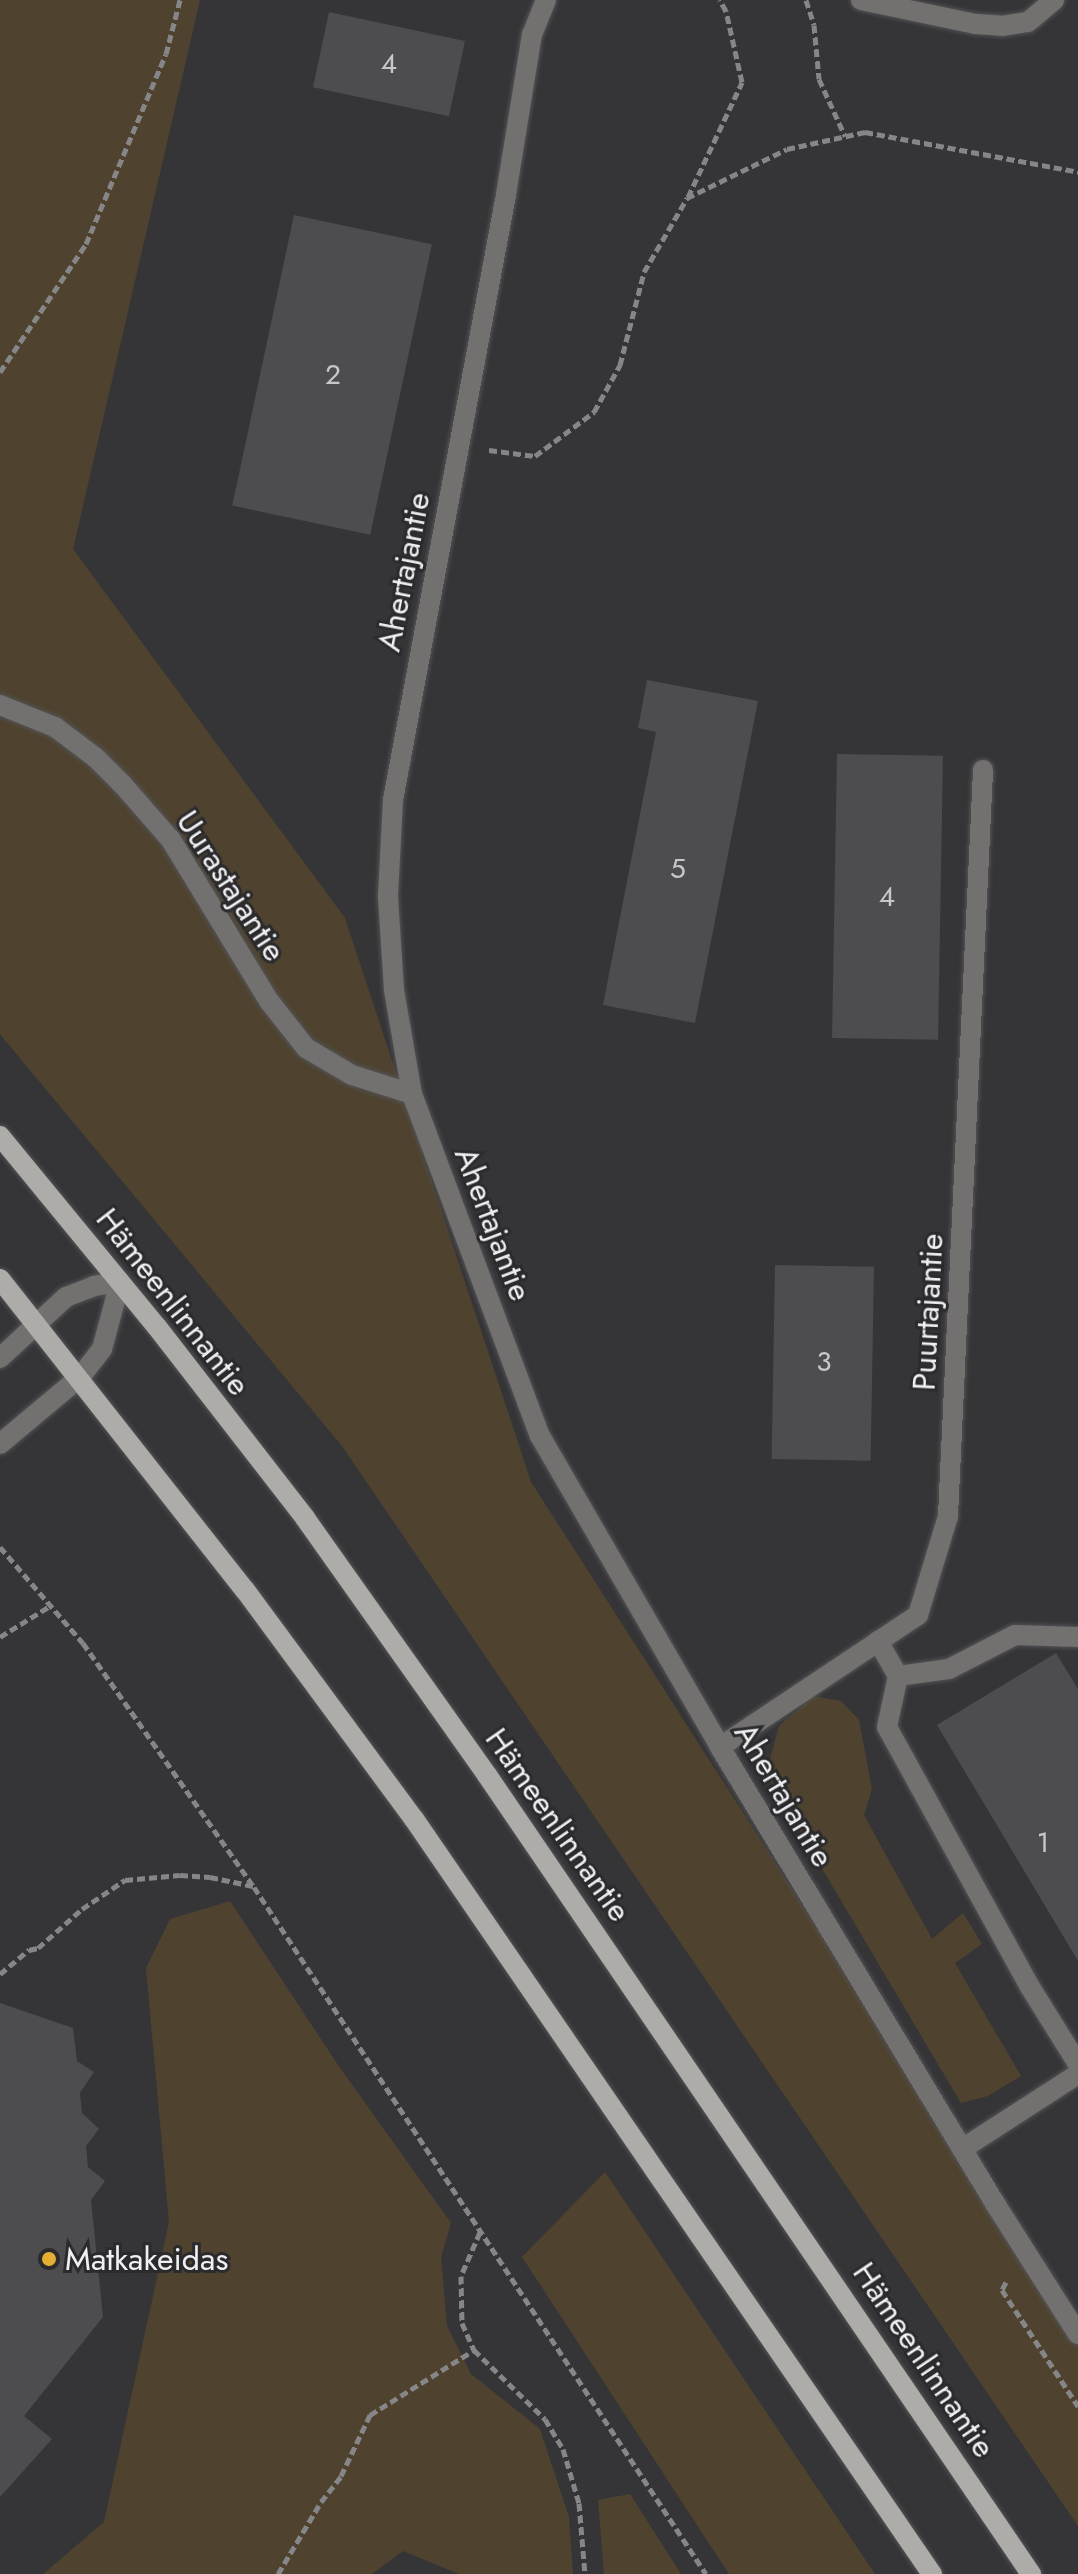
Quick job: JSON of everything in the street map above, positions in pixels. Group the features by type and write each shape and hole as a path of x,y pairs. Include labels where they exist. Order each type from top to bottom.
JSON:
{"main road":[{"name":"Hämeenlinnantie","path":"0,1136 120,1282 305,1518 487,1775 1031,2574"},
{"path":"0,1279 245,1590 414,1819 932,2574"}],"street":[{"name":"Ahertajantie","path":"546,0 532,34 506,195 393,800 388,897 394,990 412,1094 540,1436 720,1747 962,2149 1078,2334"},
{"path":"861,0 976,24 1002,26 1028,22 1054,0"},
{"name":"Uurastajantie","path":"0,705 55,727 96,758 123,785 171,840 269,1001 306,1048 352,1075 412,1094"},
{"name":"Puurtajantie","path":"720,1747 918,1615 948,1516 983,770"},
{"path":"0,1358 66,1297 94,1286 120,1282 102,1349 80,1377 0,1444"},
{"path":"898,1676 949,1669 1015,1635 1078,1637"},
{"path":"878,1641 898,1676 887,1727 1030,1987 1078,2064"},
{"path":"962,2149 1078,2074"}],"path":[{"path":"0,372 86,244 166,54 180,0"},
{"path":"458,447 535,456 594,412 620,365 644,272 687,198 742,82 726,11 720,0"},
{"path":"806,0 814,25 819,79 845,136"},
{"path":"687,198 787,149 865,132 1078,172"},
{"path":"0,1547 83,1643 254,1887 706,2574"},
{"path":"0,1637 50,1606"},
{"path":"0,1974 82,1909 125,1880 180,1875 210,1877 254,1887"},
{"path":"480,2232 461,2276 459,2305 462,2323 474,2350 545,2419 563,2449 579,2503 585,2574"},
{"path":"278,2574 321,2502 341,2476 370,2415 474,2350"}],"shaded area":[{"path":"0,0 200,0 73,549 345,918 531,1482 1078,2335 1078,2526 342,1446 0,1034"},
{"path":"813,1696 841,1701 859,1720 872,1789 864,1815 932,1939 963,1913 982,1944 955,1963 1021,2076 988,2096 961,2103 766,1774 779,1726"},
{"path":"230,1901 338,2065 451,2223 441,2257 447,2326 471,2374 540,2429 569,2517 573,2574 459,2574 403,2551 372,2574 43,2574 104,2522 169,2222 146,1968 170,1919"},
{"path":"605,2172 875,2574 729,2574 522,2257"},
{"path":"630,2494 681,2574 604,2574 598,2500"}],"building":[{"path":"329,12 465,41 449,116 313,87"},
{"path":"294,215 432,244 370,535 232,506"},
{"path":"647,680 758,701 695,1023 603,1005 656,732 638,728"},
{"path":"837,754 943,756 938,1040 832,1038"},
{"path":"775,1265 874,1267 871,1461 772,1459"},
{"path":"1056,1653 1078,1689 1078,1961 937,1725"},
{"name":"Matkakeidas","path":"0,2003 73,2028 77,2061 94,2072 80,2093 82,2113 99,2129 86,2146 88,2167 105,2181 91,2200 103,2317 24,2416 52,2439 0,2497"}],"place":[{"name":"Matkakeidas","path":"49,2259"}]}
